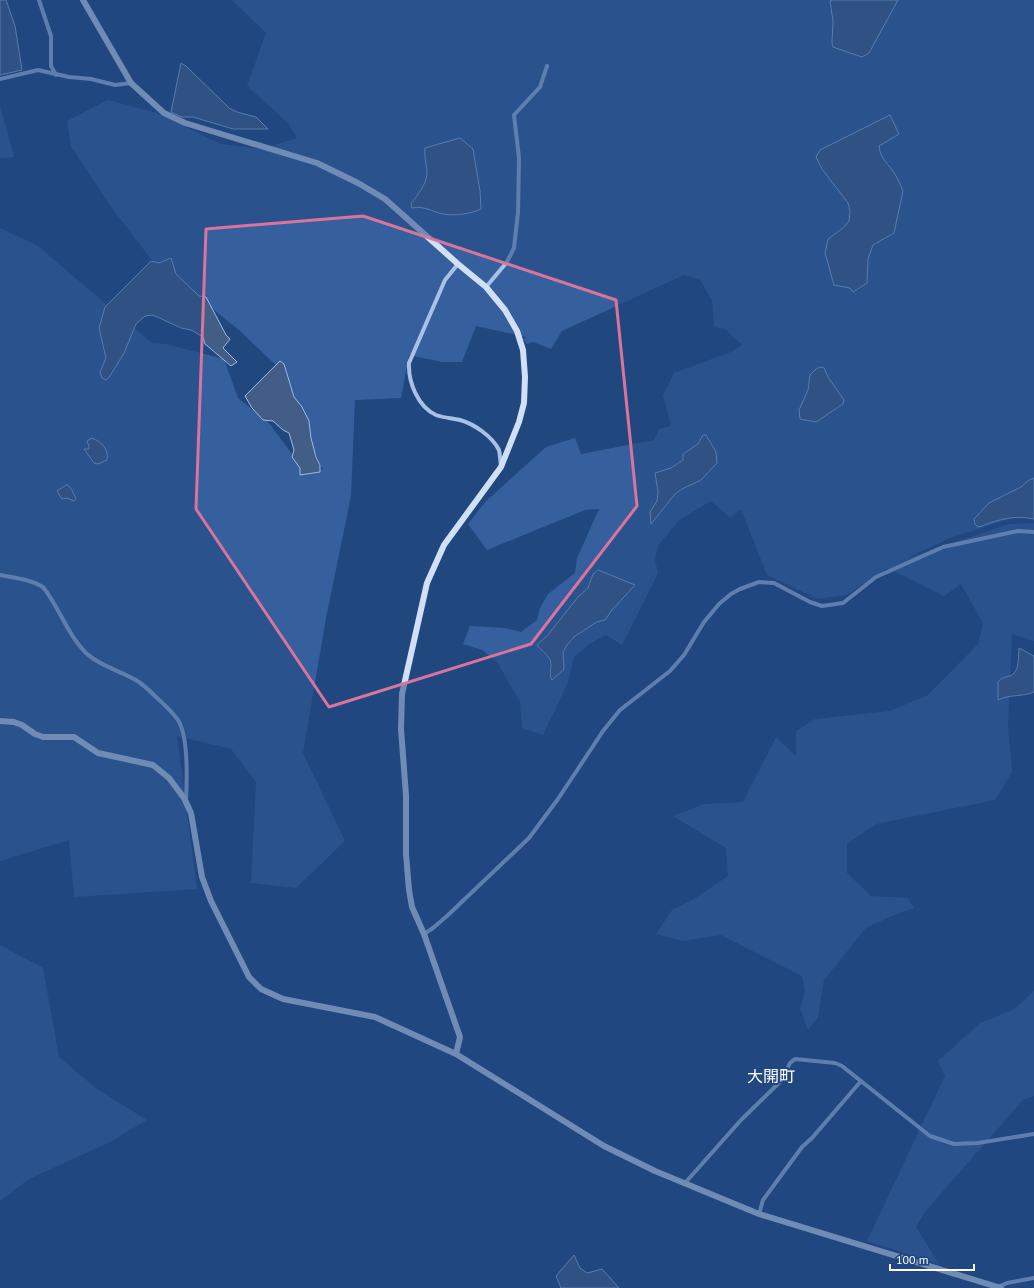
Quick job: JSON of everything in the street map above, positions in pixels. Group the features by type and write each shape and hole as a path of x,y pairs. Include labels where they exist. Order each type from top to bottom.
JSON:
{"street":[{"path":"39,0 51,36 51,66 56,75"},
{"path":"83,0 131,83 164,112 185,123 317,163 385,199 486,287 505,310 517,331 523,350 525,377 524,403 520,422 501,467 444,545 427,583 402,694 401,729 406,795 406,854 409,890 412,908 424,934 460,1037 456,1054"},
{"path":"486,287 507,262 514,248 518,212 520,158 514,115 540,87 547,66"},
{"path":"0,79 38,70 56,75 91,79 115,85 131,83"},
{"path":"458,264 445,280 409,363 409,374 419,399 424,406 434,414 471,424 482,431 491,440 499,450 501,467"},
{"path":"424,934 447,916 529,838 558,800 603,731 620,710 670,671 684,655 704,622 719,604 731,594 759,582 774,583 810,602 822,606 842,603 876,577 943,547 1018,530 1034,532"},
{"path":"0,575 24,579 43,587 71,633 87,654 104,665 140,683 169,709 179,722 185,736 187,785 186,801"},
{"path":"0,720 14,722 22,725 35,734 43,736 74,737 98,753 153,765 169,778 186,801 190,813 202,877 210,901 249,977 261,989 283,999 375,1017 456,1054 604,1146 685,1184 758,1214 999,1288 1007,1283 1034,1278"},
{"path":"685,1184 732,1130 782,1080 790,1063 796,1059 835,1063 842,1066 930,1136 954,1144 978,1143 1034,1134"},
{"path":"758,1214 763,1200 802,1148 861,1081"}],"highlighted area":[{"path":"363,216 616,300 637,506 531,644 329,707 196,509 206,229"}],"shaded area":[{"path":"0,0 6,0 15,26 22,70 0,75"},
{"path":"232,0 1034,0 1034,511 950,538 903,560 1009,524 1034,523 1034,641 1012,634 1008,726 1012,772 995,800 876,824 847,844 847,873 871,896 908,898 914,908 894,915 866,928 824,980 818,1017 808,1030 800,1008 805,991 802,976 721,935 683,941 656,934 672,910 694,899 728,876 726,848 673,816 704,804 743,802 776,737 796,756 796,731 815,719 890,711 928,695 978,644 983,623 961,584 944,596 888,568 846,595 818,599 767,575 741,509 730,518 711,501 679,520 658,546 655,560 658,573 622,645 606,635 589,644 574,657 567,685 543,735 522,728 520,702 497,662 482,650 463,644 470,626 505,628 521,632 537,620 540,608 548,594 575,573 577,558 599,509 585,510 487,550 468,524 486,501 546,447 575,438 581,454 654,440 659,429 671,426 663,395 674,373 731,352 742,345 725,329 714,327 712,300 700,280 684,275 562,331 551,349 533,342 527,344 523,339 526,337 476,326 462,362 442,362 409,355 401,398 355,400 351,496 326,618 303,753 345,841 296,888 251,883 256,782 231,749 177,736 197,889 74,897 69,840 0,861 0,228 38,246 152,343 166,344 224,359 238,398 268,422 298,462 323,470 311,443 295,398 281,370 240,331 151,259 111,207 71,146 67,121 108,100 157,113 221,144 262,149 297,138 288,123 247,86 266,33","holes":["879,146 882,157 895,175 903,191 894,233 873,245 868,259 867,283 853,292 828,239 843,228 848,221 850,213 848,205 839,189 822,169","824,368 843,404 816,422 811,422 799,410 808,390 810,375","703,435 701,480 675,494 651,523 650,512 657,501 658,492 655,473 671,468 683,460 683,454 698,444","593,574 612,610 605,620 597,622 575,636 563,652 564,669 550,677 549,659 537,645 547,636 578,597 588,588"]},
{"path":"898,0 869,53 862,57 833,47 833,21 830,1"},
{"path":"181,63 186,66 229,108 237,112 256,117 268,129 233,129 193,117 182,117 171,112"},
{"path":"0,105 14,157 0,158"},
{"path":"890,115 899,134 879,146 884,159 898,180 903,191 894,233 873,245 868,259 867,283 853,292 850,288 834,285 825,253 828,239 843,228 849,221 850,211 848,203 822,169 816,157 820,150"},
{"path":"460,138 473,149 480,191 481,209 453,215 443,214 420,207 412,208 411,204 422,188 427,175 425,148"},
{"path":"171,258 176,274 199,296 206,297 226,335 230,339 223,348 237,362 231,366 205,344 203,337 191,330 181,328 153,315 145,316 136,324 124,353 110,376 106,380 102,378 100,372 106,358 99,328 105,307 151,261 159,263"},
{"path":"280,361 284,364 294,397 302,407 309,421 311,438 316,457 320,465 320,472 300,475 300,468 292,457 294,450 289,433 273,421 263,420 252,408 245,396"},
{"path":"820,367 824,368 828,377 844,400 843,404 816,422 800,419 799,410 808,390 810,375"},
{"path":"703,435 706,435 716,452 717,463 701,480 675,494 651,524 650,512 657,501 658,492 655,473 671,468 683,460 683,454 698,444"},
{"path":"92,438 102,444 107,452 107,460 98,464 94,463 84,449 89,449 87,441"},
{"path":"1034,478 1034,519 1021,517 1008,518 978,527 975,524 974,519 989,503 1021,487 1029,480"},
{"path":"68,485 72,490 76,499 74,501 67,498 62,499 57,491"},
{"path":"598,570 635,585 605,620 597,622 575,636 567,645 563,652 564,669 552,680 550,674 550,661 537,645 547,636 578,597 588,588 593,574"},
{"path":"1019,648 1034,656 1034,692 998,700 998,682 1013,674 1017,668"},
{"path":"0,945 43,968 59,1057 97,1089 147,1120 110,1142 29,1179 0,1201"},
{"path":"1034,991 1034,1096 1023,1100 924,1213 916,1227 939,1264 867,1241 945,1076 938,1061 979,1024 1014,1009"},
{"path":"574,1255 580,1268 587,1273 602,1269 619,1288 561,1288 556,1276"}],"district":[{"name":"大開町","path":"771,1076"}]}
